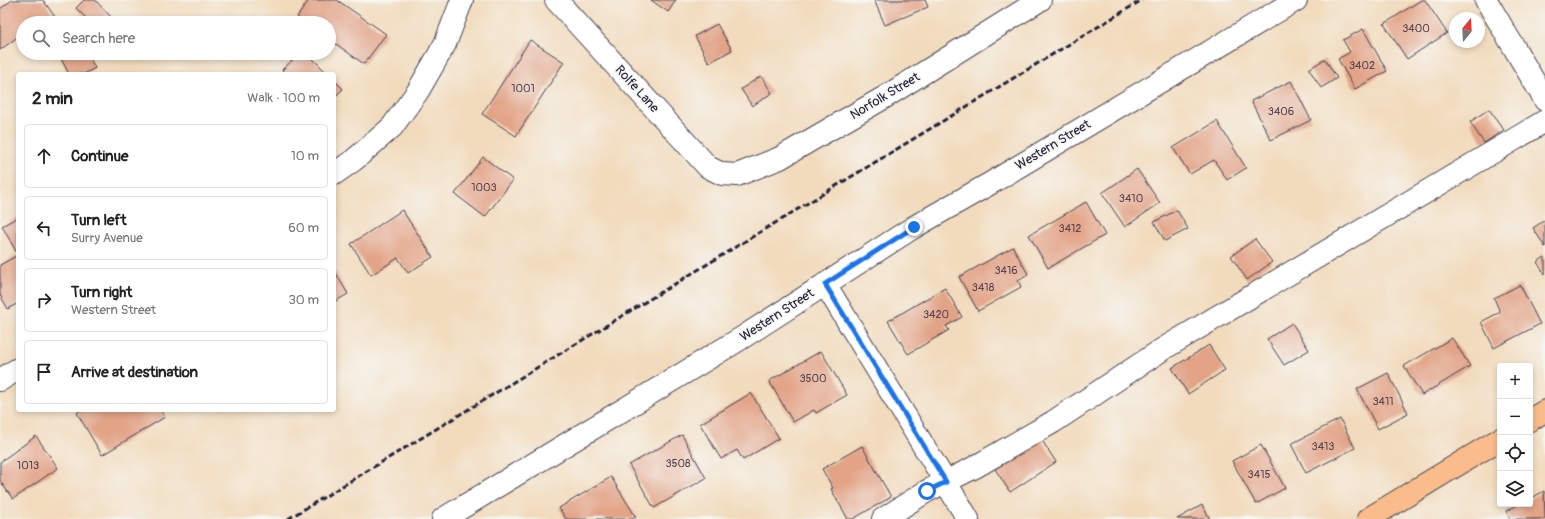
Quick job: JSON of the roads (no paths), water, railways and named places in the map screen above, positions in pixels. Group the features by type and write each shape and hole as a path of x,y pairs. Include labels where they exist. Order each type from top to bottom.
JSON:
{"highway":[{"path":"1533,418 1545,411"},
{"path":"1368,519 1497,441"}],"street":[{"path":"336,173 354,160 392,127 418,91 445,44 462,0"},
{"name":"Rolfe Lane","path":"556,0 708,167 722,174"},
{"name":"Norfolk Street","path":"722,174 737,175 745,173 780,158 885,97 1040,0"},
{"name":"Western Street","path":"443,519 740,339 914,227 998,179 1296,0"},
{"path":"1486,0 1545,100"},
{"path":"883,519 927,491 975,467 1053,422 1163,349 1545,121"},
{"path":"825,284 968,519"},
{"path":"0,380 16,370"}],"railway":[{"path":"288,519 1142,0"}]}
